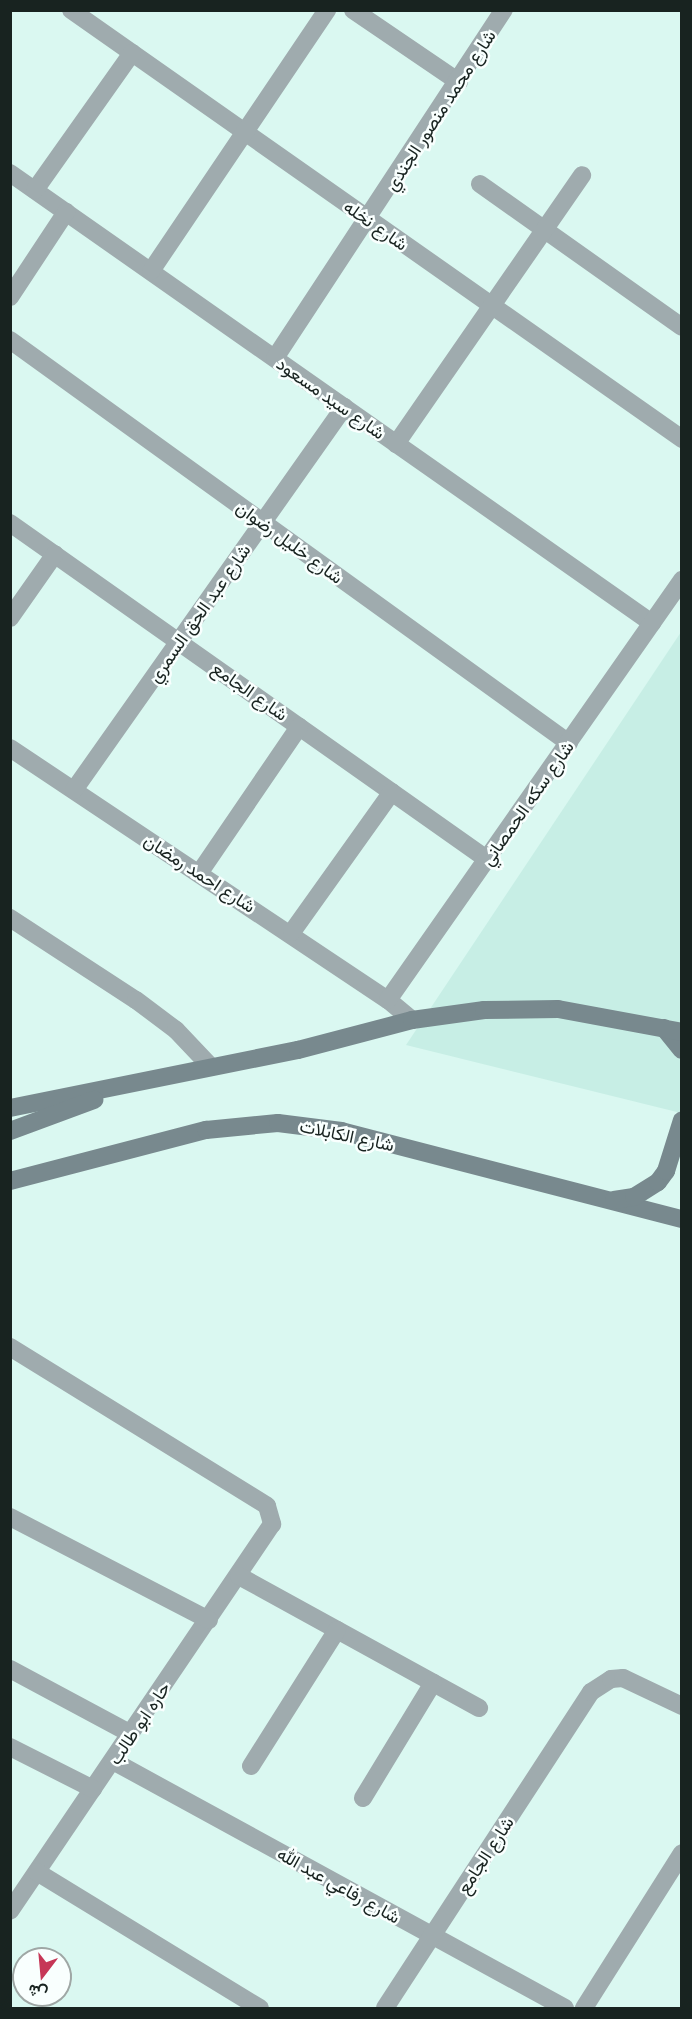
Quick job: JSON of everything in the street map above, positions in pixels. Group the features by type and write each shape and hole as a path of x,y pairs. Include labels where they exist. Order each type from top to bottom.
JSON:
{"main road":[{"path":"10,1108 298,1050 412,1020 484,1010 558,1009 673,1030 681,1050"},
{"path":"10,1131 140,1082"},
{"path":"603,1200 634,1197 658,1182 666,1171 681,1120"},
{"name":"شارع الكابلات","path":"10,1181 206,1130 278,1123 341,1131 681,1219"}],"street":[{"name":"شارع نخله","path":"71,10 681,439"},
{"path":"151,271 327,10"},
{"path":"353,10 459,82"},
{"name":"شارع محمد منصور الجندي","path":"275,358 459,82 504,10"},
{"path":"35,190 132,53"},
{"name":"شارع سيد مسعود","path":"10,172 652,623"},
{"path":"396,444 582,175"},
{"path":"480,184 681,327"},
{"path":"10,297 66,212"},
{"name":"شارع خليل رضوان","path":"10,340 569,743"},
{"name":"شارع عبد الحق السمري","path":"74,790 344,407"},
{"name":"شارع الجامع","path":"10,523 488,860"},
{"path":"10,618 55,554"},
{"name":"شارع سكه الحمصاني","path":"388,1000 488,860 681,580"},
{"path":"200,872 300,727"},
{"name":"شارع احمد رمضان","path":"10,748 292,932 388,1000"},
{"path":"292,932 392,792"},
{"path":"10,918 136,1000 176,1030 211,1067"},
{"path":"388,1000 412,1020"},
{"name":"حاره ابو طالب","path":"10,1347 267,1506 272,1524 267,1535 10,1911"},
{"path":"10,1517 209,1620"},
{"path":"239,1576 479,1708"},
{"path":"251,1766 337,1630"},
{"path":"10,1670 131,1734"},
{"name":"شارع الجامع","path":"385,2008 585,1702 601,1684 623,1678 681,1707"},
{"path":"363,1798 433,1683"},
{"path":"10,1747 93,1789"},
{"name":"شارع رفاعي عبد الله","path":"113,1761 565,2008"},
{"path":"585,2008 681,1853"},
{"path":"37,1872 260,2008"}],"shaded area":[{"path":"681,632 681,1113 406,1045"}]}
